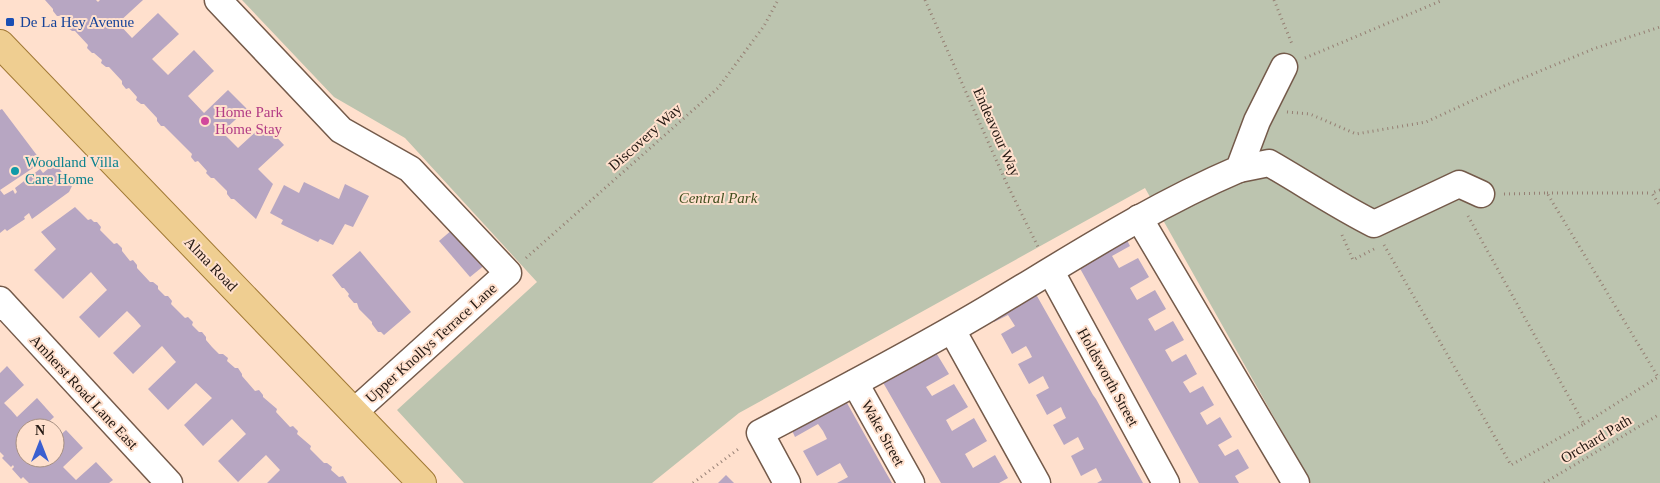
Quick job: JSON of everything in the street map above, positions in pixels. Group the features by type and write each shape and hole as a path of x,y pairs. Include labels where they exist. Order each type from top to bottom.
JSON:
{"main road":[{"name":"Alma Road","path":"0,44 422,483"}],"street":[{"path":"218,0 341,130 410,169 508,274"},
{"path":"1239,169 1262,111 1293,60"},
{"path":"787,483 760,433 952,330 1139,218 1202,185 1239,169 1269,163 1343,208 1374,224 1459,184 1473,202"},
{"path":"1139,218 1296,483"},
{"name":"Holdsworth Street","path":"1051,272 1166,483"},
{"name":"Upper Knollys Terrace Lane","path":"354,412 508,274"},
{"name":"Amherst Road Lane East","path":"0,300 169,483"},
{"path":"952,330 1037,483"},
{"name":"Wake Street","path":"855,383 911,483"}],"path":[{"name":"Discovery Way","path":"508,274 718,88 764,26 778,0"},
{"name":"Endeavour Way","path":"925,0 1006,182 1051,272"},
{"path":"1274,0 1293,60 1443,0"},
{"path":"1262,111 1310,114 1356,134 1426,122 1504,86 1593,49 1660,27"},
{"path":"1584,424 1473,202 1547,193 1652,193 1660,190"},
{"path":"1384,244 1511,465 1584,424 1659,377 1547,193"},
{"path":"1652,193 1660,206"},
{"path":"1330,199 1339,231 1353,260 1392,240"},
{"name":"Orchard Path","path":"1544,483 1660,414"},
{"path":"694,483 760,433"}],"green space":[{"name":"Central Park","path":"242,0 1660,0 1660,483 1311,483 1145,188 739,413 652,483 464,483 397,410 537,282 405,138 334,97"}],"building":[{"path":"45,0 96,0 98,2 100,0 143,0 118,23 132,38 158,13 179,34 152,59 168,75 194,50 214,71 188,96 204,113 228,90 247,109 222,132 238,148 264,124 284,145 258,169 273,184 256,219 234,199 231,199 227,191 206,173 207,171 198,161 195,162 191,157 192,154 164,126 161,126 157,118 144,104 136,100 137,97 129,88 126,89 122,81 109,67 101,63 102,60 87,48 88,45 75,31 67,27 67,24 60,16 57,16"},
{"path":"2,109 42,162 0,190 0,110"},
{"path":"53,160 72,186 69,192 32,219 29,213 24,217 25,219 7,231 5,229 0,233 0,190 4,195 13,190 15,194 17,192 15,188 40,169 43,173 48,169 46,166"},
{"path":"304,182 339,199 345,184 369,196 353,227 345,224 333,245 320,239 318,242 281,224 283,220 270,213 284,185 299,193"},
{"path":"75,207 88,220 91,219 97,222 101,227 100,230 114,244 117,243 122,248 122,251 130,261 133,260 137,268 150,282 158,286 158,289 165,296 168,296 172,301 171,304 185,318 188,317 193,322 192,325 199,332 202,332 212,347 219,354 223,354 228,358 227,361 235,368 238,368 242,376 255,391 259,390 263,397 277,409 276,412 290,427 293,426 298,431 297,434 311,446 310,449 324,463 332,467 331,470 339,477 343,476 347,483 267,483 280,470 266,455 238,482 218,461 246,434 232,419 203,446 184,425 212,398 196,383 168,410 148,389 176,362 162,346 133,374 113,353 141,326 134,318 127,311 99,338 79,317 107,290 91,272 63,299 34,270 56,249 41,232"},
{"path":"459,224 491,260 470,277 439,241"},
{"path":"1125,236 1130,246 1112,256 1119,268 1138,258 1149,277 1130,288 1137,300 1155,290 1166,309 1148,319 1155,331 1173,321 1184,340 1165,350 1172,362 1186,354 1197,374 1183,382 1190,393 1203,386 1214,405 1200,413 1207,425 1220,417 1232,437 1218,445 1225,456 1238,449 1249,468 1235,476 1239,483 1199,483 1077,263"},
{"path":"360,251 411,312 384,335 378,332 372,322 359,309 357,303 354,303 348,296 349,294 332,275"},
{"path":"1033,289 1143,483 1097,483 1102,480 1096,468 1081,476 1071,456 1084,449 1078,437 1064,445 1053,425 1066,418 1061,407 1047,415 1036,395 1049,388 1043,376 1029,384 1018,364 1032,357 1029,351 1026,346 1012,354 1001,334 1015,326 1008,315 994,322 989,312"},
{"path":"935,351 949,374 926,387 932,396 954,384 968,407 946,420 952,431 974,418 987,441 965,454 973,468 995,455 1008,478 999,483 941,483 881,379"},
{"path":"7,366 24,385 4,403 17,417 37,398 54,417 15,418 15,468 64,468 76,480 96,462 113,480 109,483 29,483 23,477 21,479 12,469 13,465 11,467 2,458 4,456 0,452 0,373"},
{"path":"842,394 892,483 837,483 848,477 840,463 817,476 803,451 827,439 823,431 818,424 795,437 789,424"},
{"path":"65,431 83,448 65,465"},
{"path":"726,475 734,483 718,483"}],"place":[{"name":"De La Hey Avenue","path":"10,22"},
{"name":"Home Park Home Stay","path":"205,121"},
{"name":"Woodland Villa Care Home","path":"15,171"}]}
